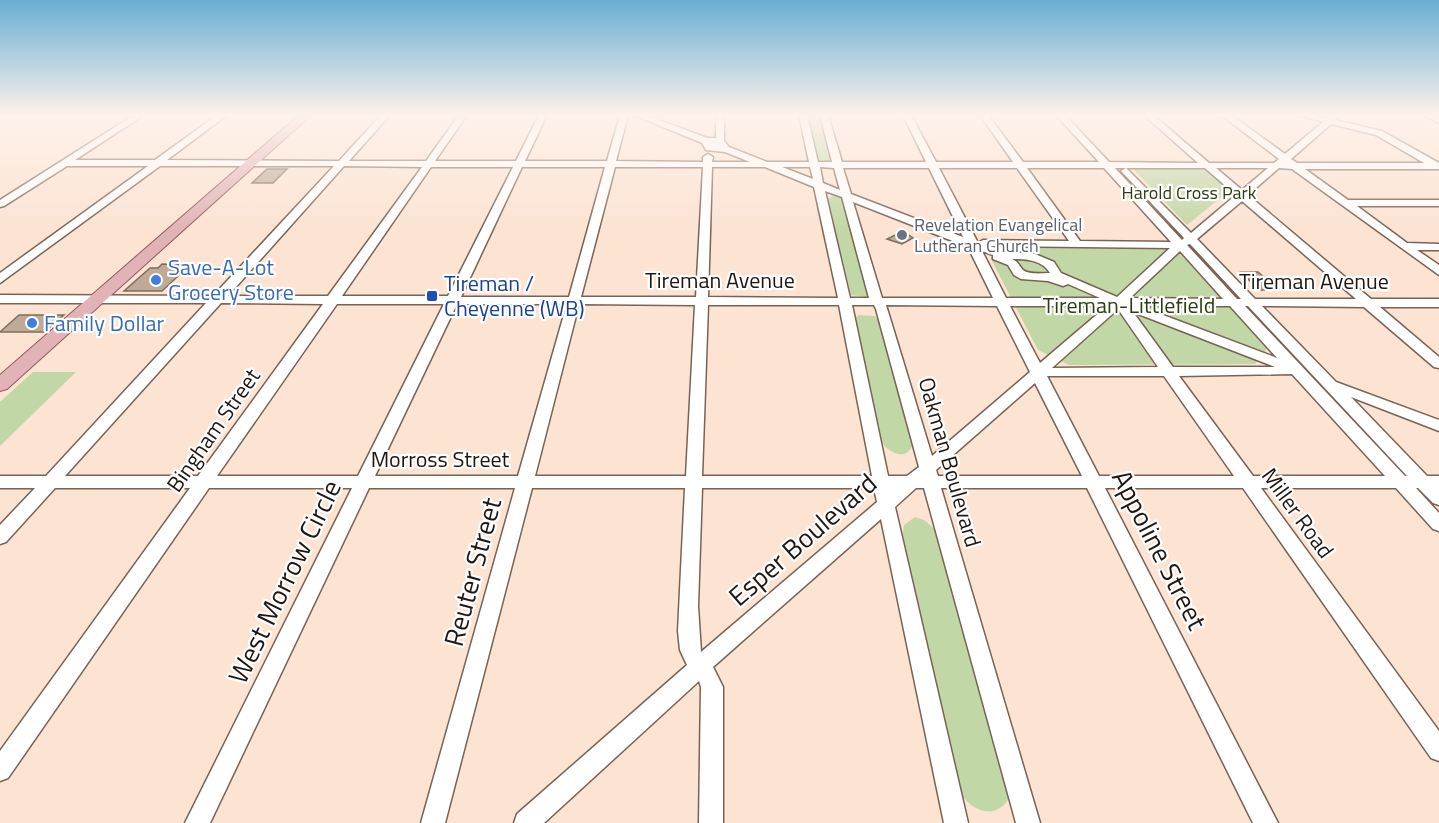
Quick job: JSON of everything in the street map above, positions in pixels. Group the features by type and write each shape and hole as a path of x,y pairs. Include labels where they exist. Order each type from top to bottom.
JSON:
{"main road":[{"path":"0,384 263,153"}],"street":[{"path":"0,204 79,153"},
{"path":"0,279 171,153"},
{"path":"0,537 351,153"},
{"name":"Bingham Street","path":"0,770 436,153"},
{"name":"West Morrow Circle","path":"196,823 524,153"},
{"name":"Reuter Street","path":"433,823 613,153"},
{"path":"707,153 688,606 689,643 694,658 707,672 712,687 711,823"},
{"path":"743,153 766,165 973,245 1013,263 1018,272 1025,276 1053,278 1439,426"},
{"path":"812,153 846,302 881,482 956,823"},
{"name":"Oakman Boulevard","path":"835,153 873,293 879,302 1028,823"},
{"name":"Appoline Street","path":"926,153 1266,823"},
{"path":"1012,153 1076,243"},
{"path":"1096,153 1251,302 1329,384 1431,482 1439,498"},
{"path":"1109,153 1186,242 1233,302 1439,524"},
{"path":"1193,153 1439,364"},
{"path":"1271,153 1281,162"},
{"name":"Esper Boulevard","path":"526,823 886,503 910,482 929,475 1038,372 1291,153"},
{"path":"1415,153 1438,166"},
{"path":"64,163 1207,165 1281,162 1295,166 1438,166"},
{"path":"1295,166 1439,271"},
{"path":"1346,203 1439,203"},
{"path":"973,245 985,243 1186,242"},
{"path":"973,245 1007,255 1031,256 1050,264 1057,275 1119,302"},
{"path":"1406,246 1439,247"},
{"name":"Tireman Avenue","path":"0,299 1439,303"},
{"name":"Miller Road","path":"1119,302 1439,750"},
{"path":"1038,372 1297,371"},
{"path":"929,475 1094,481 1431,482"},
{"name":"Morross Street","path":"0,482 910,482"}],"green space":[{"path":"817,153 829,153 831,161 824,162 818,160"},
{"name":"Harold Cross Park","path":"1132,168 1203,168 1229,191 1187,225"},
{"path":"833,196 843,198 869,295 867,297 851,295 828,198"},
{"name":"Tireman-Littlefield","path":"991,245 1164,246 1183,256 1267,349 1255,364 1069,365 1038,350 991,259"},
{"path":"859,315 874,316 881,320 913,444 906,453 893,452 881,442 852,319"},
{"path":"33,372 76,372 0,446 0,402"},
{"path":"915,517 924,520 937,531 1011,794 999,809 992,811 976,808 957,788 901,543 904,525"}],"building":[{"path":"267,169 287,169 273,183 252,183"},
{"path":"903,231 913,238 902,244 887,239"},
{"name":"Save-A-Lot Grocery Store","path":"162,264 190,265 162,291 124,291 150,268 158,268"},
{"path":"1241,272 1258,272 1270,282 1263,282 1271,290 1259,290"},
{"name":"Family Dollar","path":"19,315 64,315 44,332 0,332"}],"place":[{"name":"Revelation Evangelical Lutheran Church","path":"902,235"},
{"name":"Save-A-Lot Grocery Store","path":"156,280"},
{"name":"Tireman / Cheyenne (WB)","path":"432,296"},
{"name":"Family Dollar","path":"32,323"}]}
